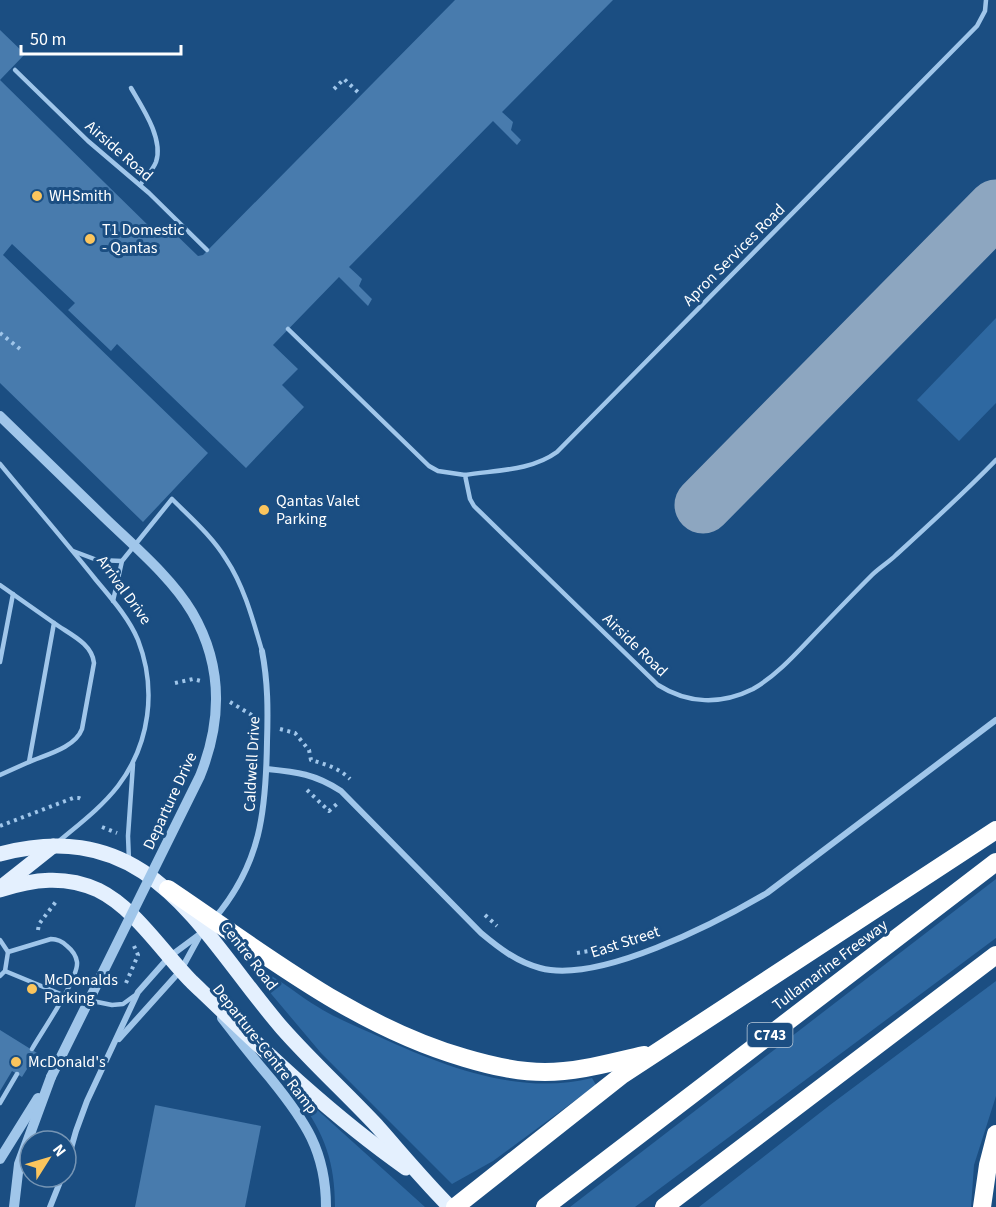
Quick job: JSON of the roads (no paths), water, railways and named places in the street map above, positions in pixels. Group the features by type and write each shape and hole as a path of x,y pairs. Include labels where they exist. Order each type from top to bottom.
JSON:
{"highway":[{"path":"455,1207 622,1075 655,1052 996,830"},
{"name":"Tullamarine Freeway","path":"545,1207 996,862"},
{"path":"168,889 207,927 372,1022 436,1050 501,1068 548,1072 600,1066 655,1052"},
{"path":"664,1207 996,955"},
{"path":"982,1207 988,1165 996,1134"}],"main road":[{"path":"0,854 53,846 91,849 114,857 168,889"},
{"name":"Arrival Drive","path":"0,889 53,846"},
{"name":"Centre Road","path":"0,889 47,880 70,881 113,899 127,911 186,976 356,1131 420,1178"},
{"name":"Centre Road","path":"207,927 279,1023 324,1073 375,1124 420,1178 450,1207"}],"street":[{"name":"Departure Drive","path":"0,416 122,534 181,597 200,628 211,659 216,686 214,733 203,768 51,1077"},
{"name":"Caldwell Drive","path":"77,1129 87,1101 138,992 169,957 207,927 237,888 252,858 263,820 267,769 268,693 262,651"},
{"name":"East Street","path":"267,769 308,774 324,780 346,796 481,933 501,950 519,961 541,969 562,971 585,969 615,962 651,949 713,923 767,893 996,720"},
{"name":"Caldwell Drive","path":"114,1045 186,976 207,927"},
{"name":"Departure-Centre Ramp","path":"186,976 305,1124 322,1164 326,1207"},
{"path":"0,1159 51,1077"},
{"path":"14,1207 19,1164 51,1077"},
{"path":"50,1207 57,1189"}],"lane":[{"name":"Apron Services Road","path":"465,475 529,466 548,459 557,452 977,26 985,11 986,0"},
{"name":"Airside Road","path":"15,70 88,141 140,185 207,250"},
{"path":"131,88 151,122 157,144 156,162 140,185"},
{"path":"288,329 429,466 438,471 465,475"},
{"name":"Airside Road","path":"465,475 472,503 658,685 676,695 704,701 737,695 754,688 777,671 874,573 996,460"},
{"name":"Arrival Drive","path":"0,464 113,601 137,638 144,658 149,699 148,715 142,742 134,762 109,796 53,846"},
{"name":"Arrival Drive","path":"122,561 172,500 227,559 249,608 262,651"},
{"path":"73,550 97,560 122,561 113,601"},
{"path":"0,585 86,645 93,656 94,663 80,735 70,743 0,775"},
{"path":"0,662 12,594"},
{"path":"28,762 54,623"},
{"name":"Arrival Drive","path":"129,865 128,836 134,762"},
{"path":"8,952 38,942 56,939 63,942 75,954 76,969 32,1049"},
{"path":"0,940 8,952 5,971 0,976"},
{"path":"5,971 63,995 116,1005 127,1001 138,992"},
{"path":"0,1103 17,1074"}],"place":[{"name":"WHSmith","path":"37,196"},
{"name":"T1 Domestic - Qantas","path":"90,239"},
{"name":"Qantas Valet Parking","path":"264,510"},
{"name":"McDonalds Parking","path":"32,989"},
{"name":"McDonald's","path":"16,1062"}]}
